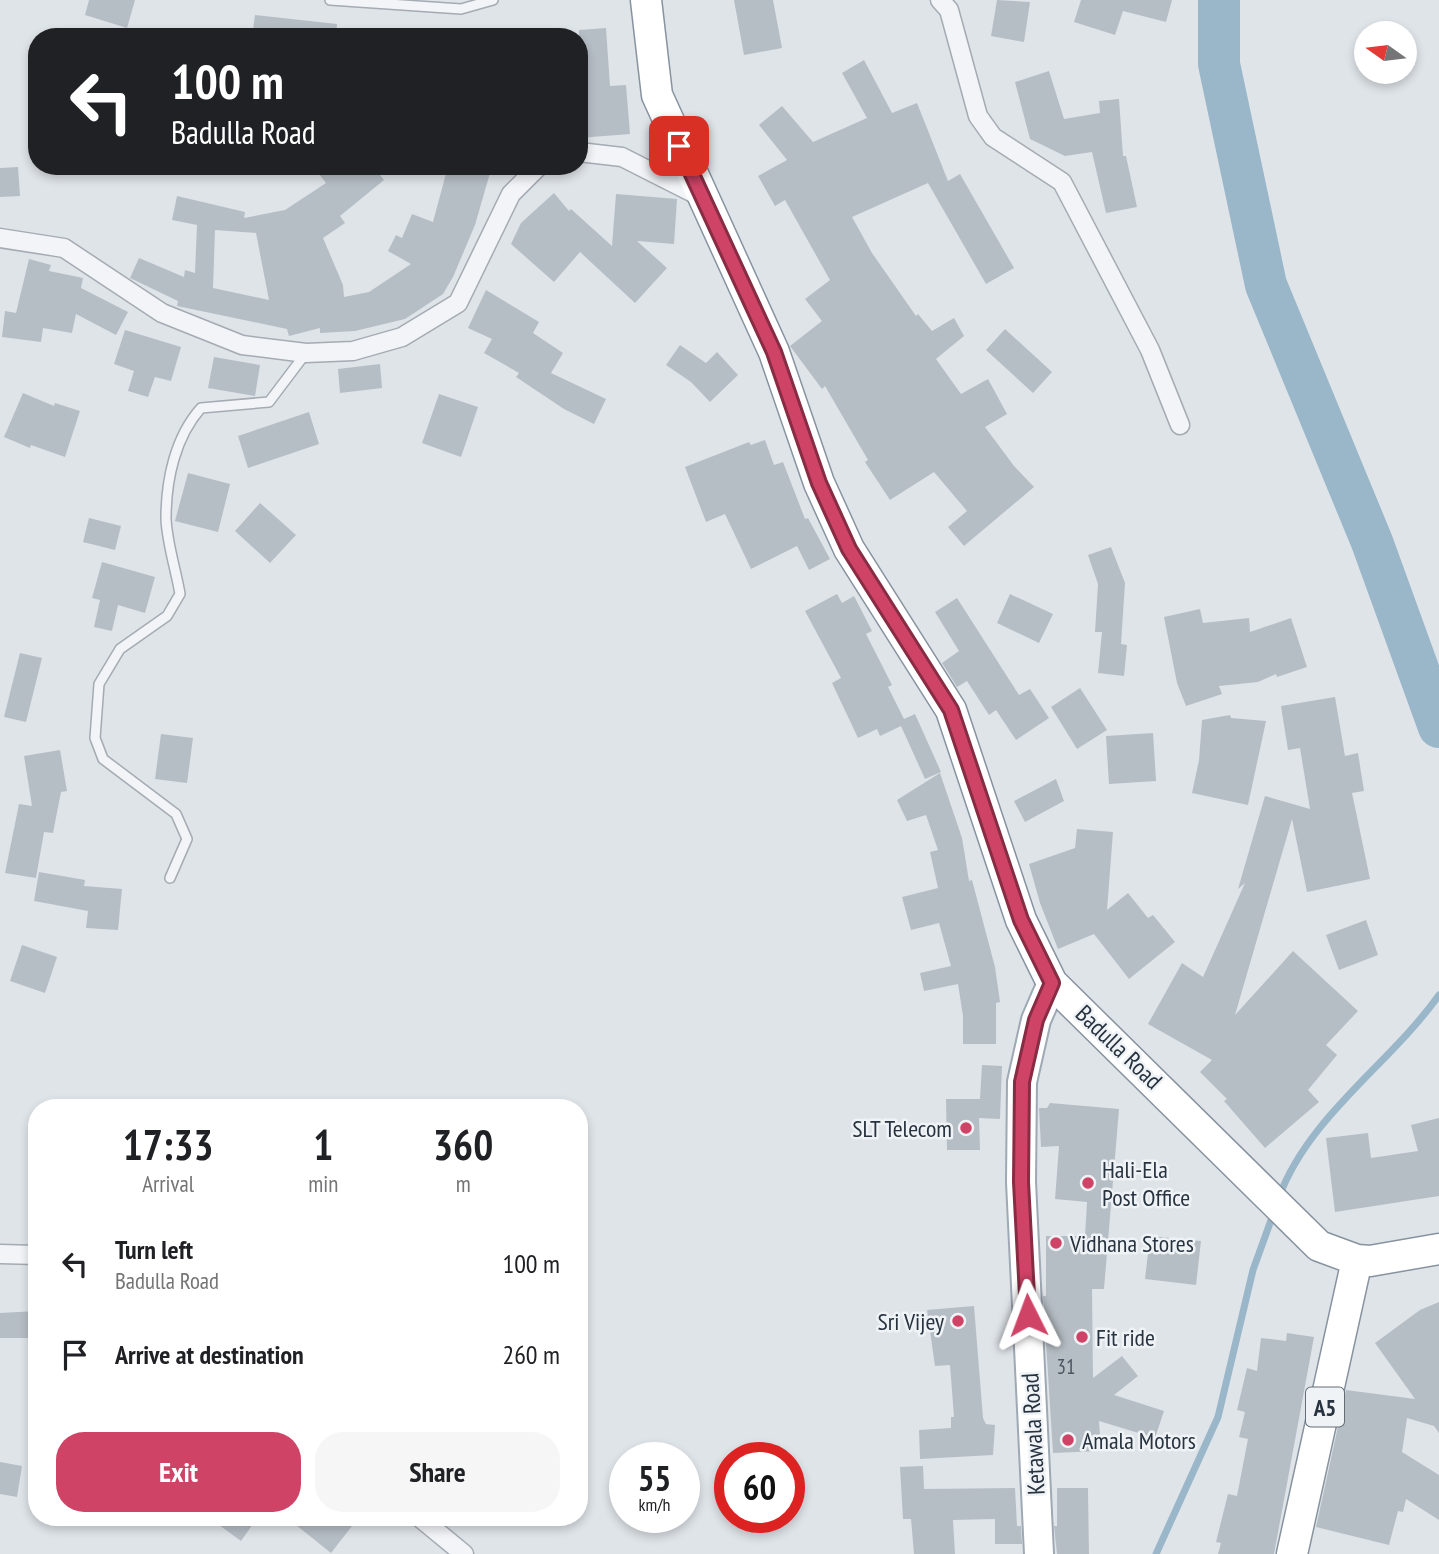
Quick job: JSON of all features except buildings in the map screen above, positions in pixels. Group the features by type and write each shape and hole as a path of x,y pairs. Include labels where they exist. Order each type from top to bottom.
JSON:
{"highway":[{"name":"Badulla Road","path":"646,0 657,95 701,197 774,352 819,483 849,549 951,710 1021,920 1052,983 1238,1164 1310,1239 1357,1260"},
{"path":"1357,1260 1412,1255 1439,1249"},
{"name":"A5","path":"1292,1554 1357,1260"}],"main road":[{"name":"Ketawala Road","path":"1039,1554 1021,1182 1022,1082 1036,1020 1052,983"}],"street":[{"path":"940,0 949,10 978,116 993,137 1062,182 1150,350 1180,425"},
{"path":"588,153 622,157 701,197"},
{"path":"0,238 64,248 162,313 242,345 306,353 353,351 402,337 458,303 511,194 531,175"},
{"path":"0,1254 28,1255"},
{"path":"430,1526 464,1554"}],"lane":[{"path":"330,0 461,9 493,0"},
{"path":"170,878 187,839 176,814 103,759 94,738 99,684 120,649 167,616 180,594 166,520 175,449 186,425 201,408 269,402 306,353"}],"waterway":[{"path":"1219,0 1219,64 1266,285 1372,542 1439,727"},
{"path":"1279,1197 1292,1168 1310,1141 1439,995"},
{"path":"1156,1554 1218,1417 1253,1270 1274,1212"}],"place":[{"name":"SLT Telecom","path":"966,1128"},
{"name":"Hali-Ela Post Office","path":"1088,1183"},
{"name":"Vidhana Stores","path":"1056,1243"},
{"name":"Sri Vijey","path":"958,1321"},
{"name":"Fit ride","path":"1082,1337"},
{"name":"Amala Motors","path":"1068,1440"}],"route":[{"path":"679,146 774,352 819,483 849,549 951,710 1021,920 1052,983 1036,1020 1022,1082 1021,1182 1028,1315"}]}
